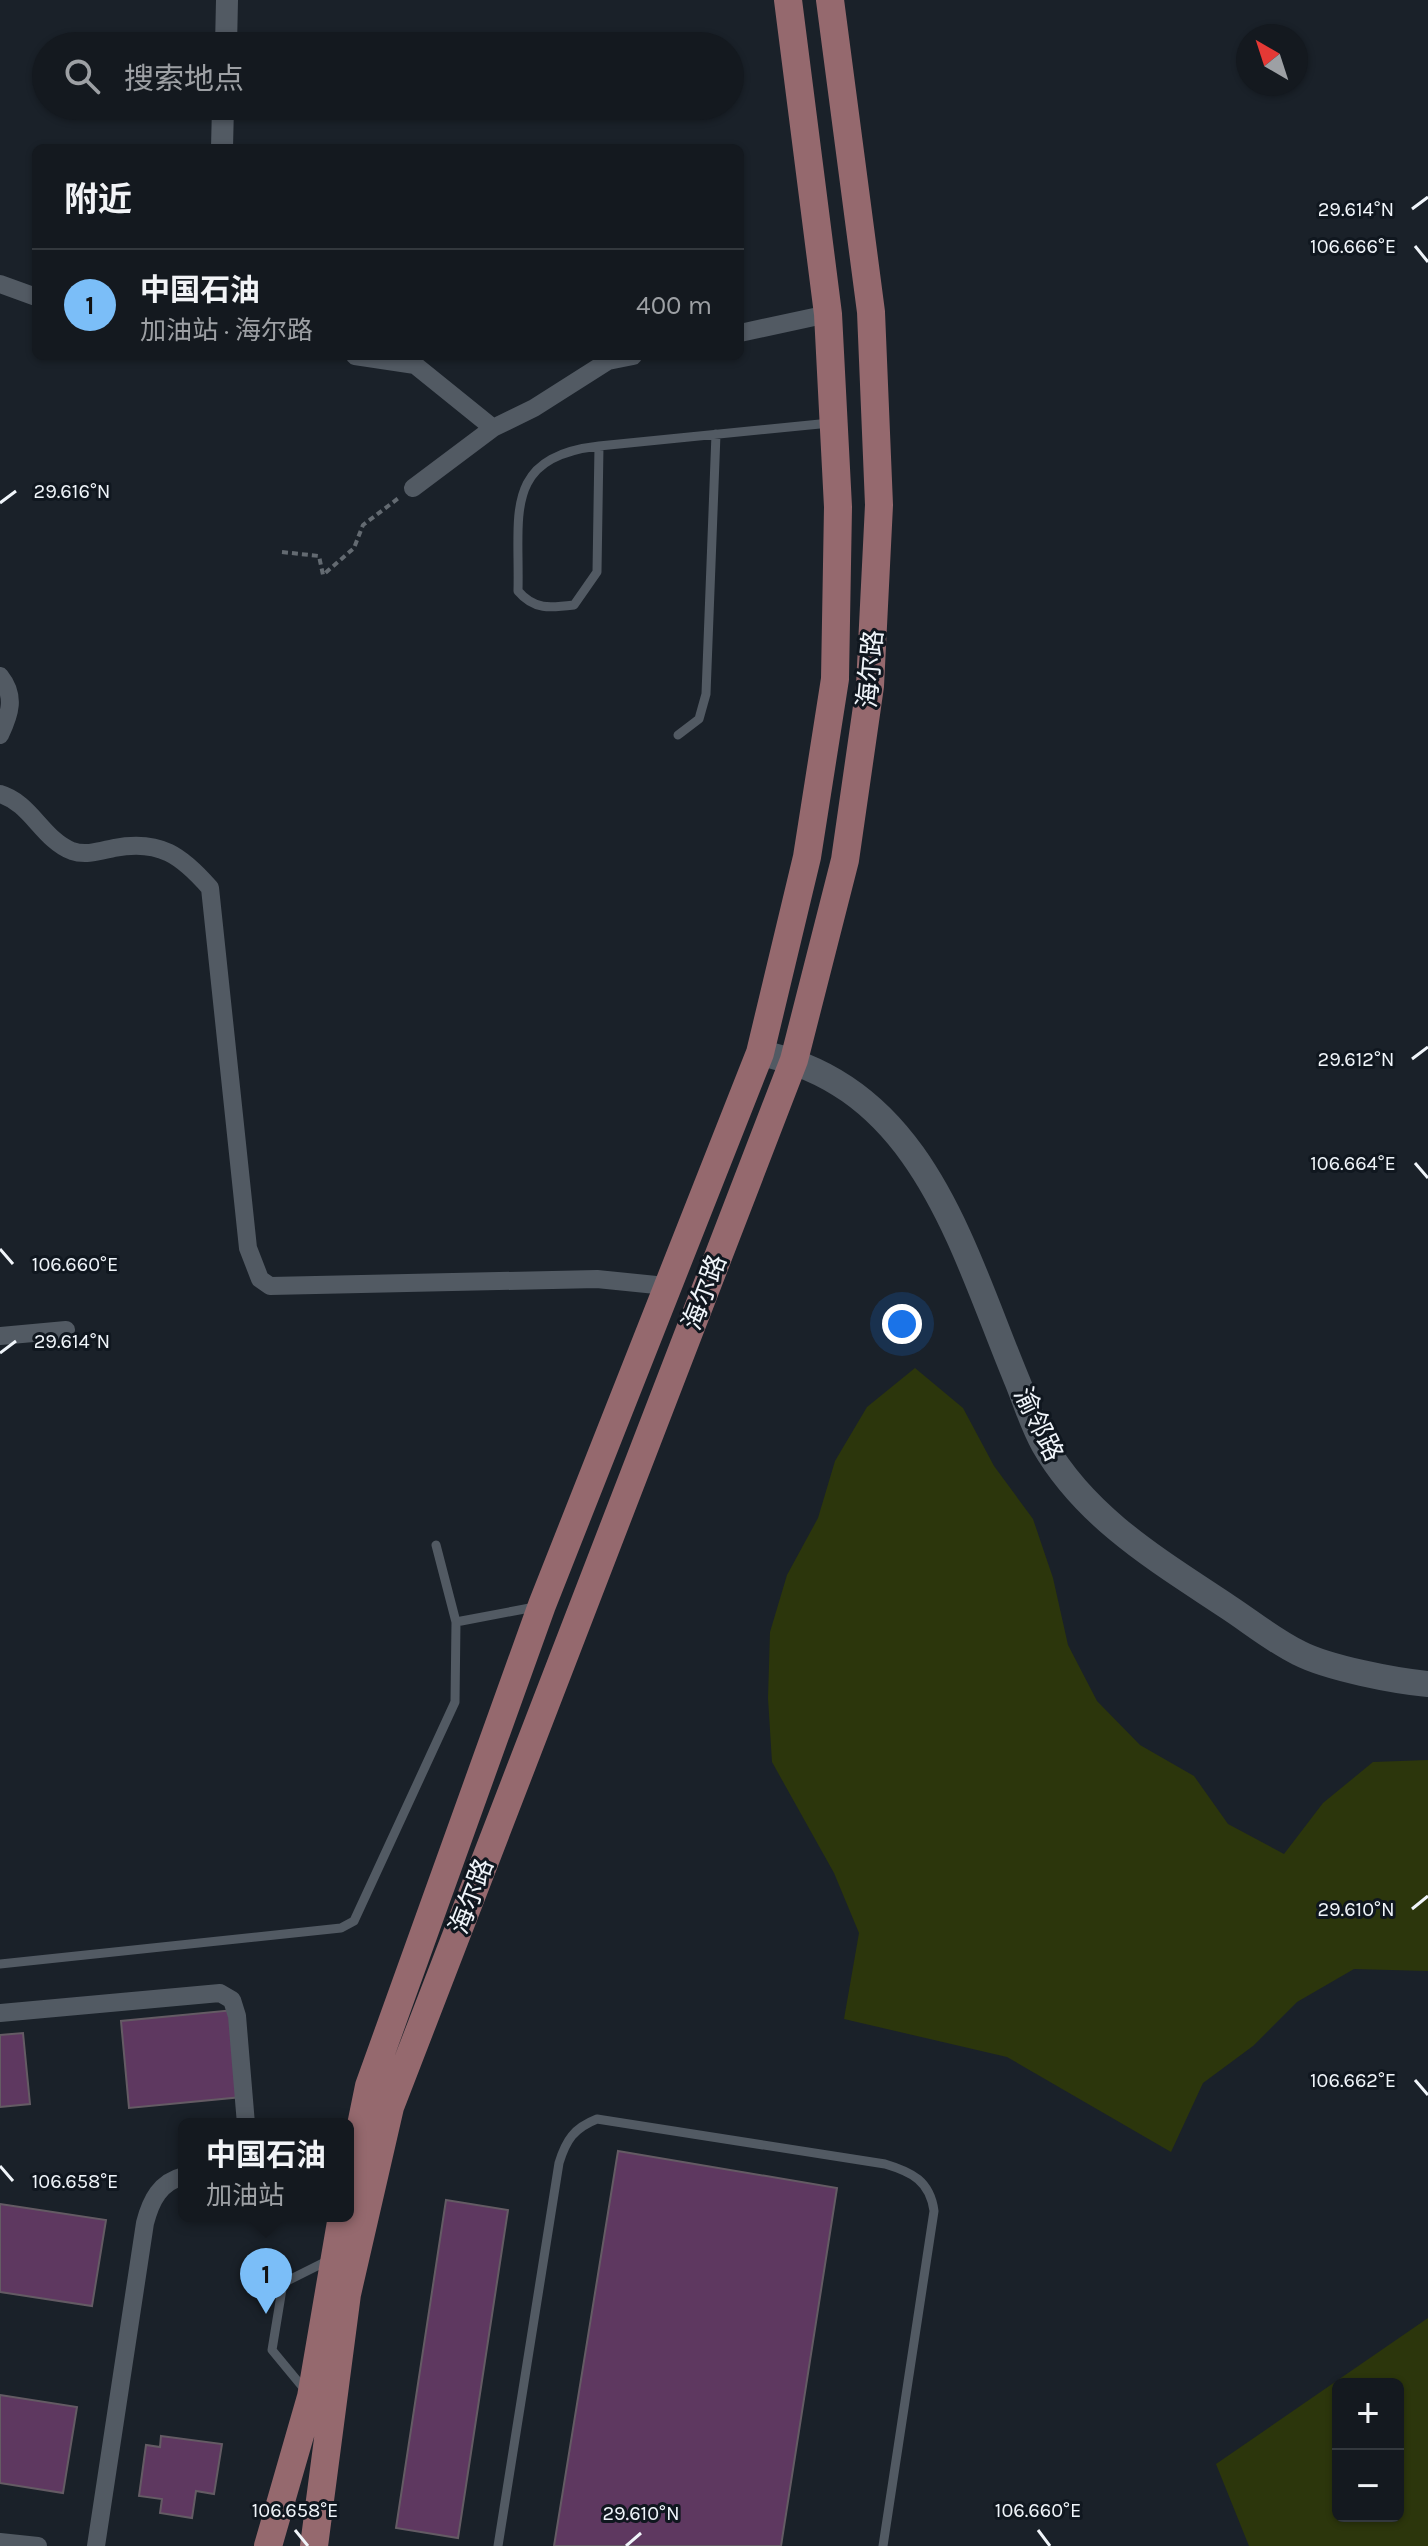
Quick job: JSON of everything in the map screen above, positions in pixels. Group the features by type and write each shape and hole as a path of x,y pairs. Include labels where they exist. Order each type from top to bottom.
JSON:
{"main road":[{"name":"海尔路","path":"354,2160 369,2086 542,1605 760,1053 807,857 835,679 838,507 828,314 788,0"},
{"name":"海尔路","path":"314,2546 347,2294 390,2107 794,1060 845,860 870,686 879,505 871,312 830,0"},
{"name":"渝邻路","path":"760,1053 794,1060 866,1101 898,1133 926,1171 947,1212 1043,1443 1075,1490 1127,1540 1300,1654 1403,1682 1428,1684"},
{"path":"268,2546 311,2397 341,2222"}],"street":[{"path":"226,32 227,0"},
{"path":"222,144 223,120"},
{"path":"0,284 32,296"},
{"path":"744,332 828,314"},
{"path":"382,360 415,365 493,428"},
{"path":"413,488 493,428 534,408 613,360"},
{"path":"0,676 8,686 11,710 0,735"},
{"path":"0,794 16,799 50,836 71,850 88,854 122,847 172,851 188,863 210,888 248,1248 260,1279 270,1286 597,1279 666,1286"},
{"path":"0,1336 66,1330"},
{"path":"0,2013 220,1993 232,2000 237,2016 246,2118"},
{"path":"96,2546 145,2223 151,2203 167,2181 178,2178"},
{"path":"0,2542 38,2546"}],"lane":[{"path":"599,446 597,572 574,605 548,609 528,603 518,591 520,501 526,480 539,463 583,448 599,446 716,434 834,423"},
{"path":"678,735 699,719 706,694 716,434"},
{"path":"0,1964 341,1928 354,1921 455,1702 456,1622 436,1545"},
{"path":"456,1622 542,1605"},
{"path":"498,2546 559,2163 565,2142 574,2132 597,2119 885,2164 922,2181 932,2193 934,2211 883,2546"},
{"path":"311,2397 272,2350 283,2283 334,2258"}],"path":[{"path":"282,552 319,556 323,575 354,548 363,525 413,488"}],"green space":[{"path":"915,1368 963,1408 994,1466 1033,1519 1053,1578 1068,1645 1097,1701 1140,1745 1194,1776 1228,1824 1284,1854 1323,1803 1373,1762 1428,1760 1428,1971 1354,1969 1297,2002 1253,2046 1203,2083 1171,2152 1007,2057 844,2019 859,1933 834,1873 772,1762 768,1698 770,1632 787,1575 818,1518 835,1461 867,1407"},
{"path":"1428,2318 1428,2546 1249,2546 1216,2464 1332,2384 1332,2522 1404,2522 1404,2378 1341,2378"}],"building":[{"path":"234,2010 242,2097 129,2108 121,2021"},
{"path":"23,2033 30,2104 0,2107 0,2035"},
{"path":"618,2151 837,2188 781,2546 554,2546"},
{"path":"446,2200 508,2210 458,2538 396,2528"},
{"path":"0,2204 106,2220 92,2306 0,2292"},
{"path":"0,2395 77,2407 63,2493 0,2483"},
{"path":"161,2436 222,2444 214,2494 196,2491 192,2518 160,2513 162,2499 139,2496 146,2445 160,2447"}],"place":[{"name":"中国石油","path":"266,2314"}]}
